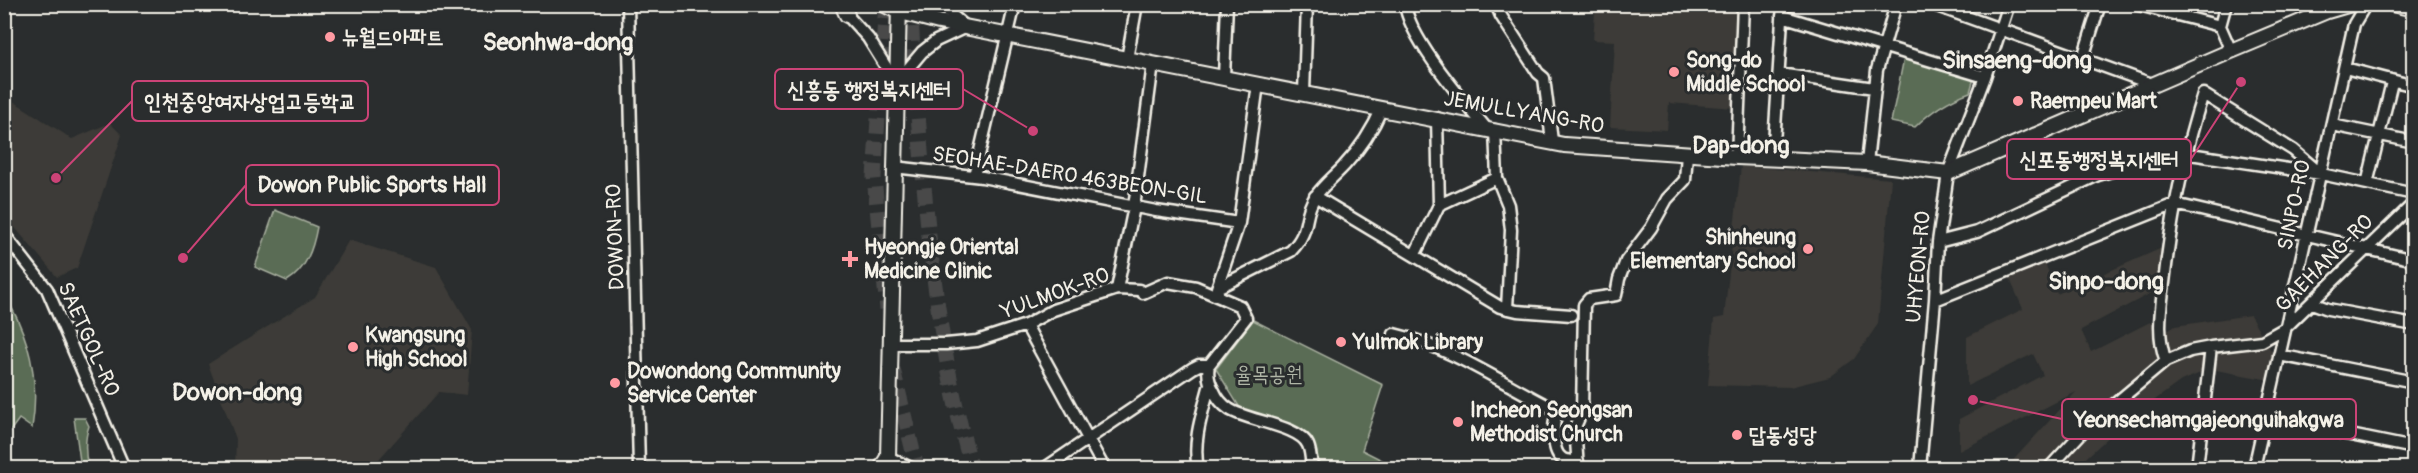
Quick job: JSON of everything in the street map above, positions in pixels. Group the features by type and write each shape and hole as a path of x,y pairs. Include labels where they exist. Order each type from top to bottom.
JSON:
{"main road":[{"name":"JEMULLYANG-RO","path":"883,4 1008,36 1437,118 1564,145 1868,163 1948,173"},
{"path":"1948,173 2230,51 2327,11 2351,4"},
{"path":"2392,4 2414,9"},
{"path":"888,464 897,7"}],"street":[{"name":"DOWON-RO","path":"628,4 639,468"},
{"path":"844,10 868,38 896,83 928,46 966,27 939,4"},
{"path":"974,176 1015,4"},
{"path":"1127,59 1137,4"},
{"path":"1224,77 1227,4"},
{"path":"1304,93 1306,4"},
{"path":"1405,4 1410,25 1453,89 1490,129 1497,178 1508,205 1511,230 1507,309"},
{"path":"1496,4 1538,73 1544,78 1552,141"},
{"path":"1737,157 1743,4"},
{"path":"1868,163 1876,70 1896,4"},
{"path":"1931,4 2082,61 2152,84"},
{"name":"UHYEON-RO","path":"1920,468 1938,242 1948,173 2002,30 2009,4"},
{"path":"2082,61 2100,4"},
{"path":"2135,4 2220,26"},
{"path":"2226,4 2220,26 2230,51"},
{"name":"SINPO-RO","path":"2254,468 2267,418 2285,328 2309,234 2354,24 2366,4"},
{"path":"1773,159 1782,10 1884,46 1985,76"},
{"path":"1117,289 1134,207 1154,64"},
{"path":"2344,68 2414,86"},
{"path":"1779,74 1874,87"},
{"path":"2367,184 2392,82"},
{"path":"1218,292 1239,223 1258,84"},
{"path":"2166,361 2162,352 2160,322 2175,204 2185,153 2203,94 2293,150 2321,174"},
{"path":"1218,292 1291,250 1300,241 1306,230 1315,196 1357,152 1374,127 1382,108"},
{"path":"1415,254 1437,211 1437,118"},
{"path":"2332,125 2414,142"},
{"path":"1938,242 1977,232 2114,170 2164,155 2185,153 2321,174 2414,194"},
{"path":"1394,334 1418,340 1466,361 1548,406 1557,413 1554,425 1557,453 1578,465 1575,427 1582,411 1584,305 1589,298 1616,295 1626,261 1651,228 1667,199 1685,180 1687,154"},
{"name":"SEOHAE-DAERO 463BEON-GIL","path":"894,167 974,176 1134,207 1239,223"},
{"path":"1437,211 1497,178"},
{"path":"1315,196 1500,307 1571,315"},
{"name":"GAEHANG-RO","path":"2052,467 2087,427 2166,361 2190,351 2262,341 2285,328 2414,202"},
{"path":"1935,300 2175,204 2414,260"},
{"name":"SAETGOL-RO","path":"4,234 47,289 124,468"},
{"name":"YULMOK-RO","path":"891,344 964,343 1026,325 1053,310 1117,289 1139,290 1143,293 1168,282 1218,292 1240,306 1246,318 1209,364"},
{"path":"2312,303 2328,309 2414,325"},
{"path":"1026,325 1104,468"},
{"path":"2197,468 2211,347"},
{"path":"2279,355 2414,382"},
{"path":"1045,468 1199,364 1209,364 1207,372 1210,384 1217,398 1229,410 1285,429 1303,438 1308,446 1312,468"},
{"path":"1198,468 1197,447 1200,422 1210,384"},
{"path":"2267,418 2414,448"},
{"path":"888,464 911,468"}],"shaded area":[{"name":"Song-do Middle School","path":"1718,4 1718,7 1738,7 1734,108 1669,103 1667,130 1610,127 1615,41 1593,40 1595,12 1622,13 1623,5"},
{"path":"4,95 72,139 110,123 122,135 77,268 57,277 5,216"},
{"name":"Shinheung Elementary School","path":"1741,166 1891,179 1878,324 1854,359 1830,377 1790,387 1708,385 1714,319 1724,317"},
{"name":"Kwangsung High School","path":"349,240 436,267 472,330 467,395 439,392 371,468 237,468 235,467 236,439 208,364 315,297"},
{"path":"2162,248 2157,290 2081,330 2091,352 2154,320 2157,338 2175,326 2250,315 2275,357 2270,380 2210,369 2181,381 2126,421 2075,468 2006,468 2076,392 1959,451 1959,419 2043,375 2033,354 1967,386 1967,337 2023,309 2009,277 2045,263 2057,294"}],"green space":[{"path":"1904,58 1974,78 1970,92 1940,106 1915,127 1891,122"},
{"path":"275,210 317,227 308,258 299,271 287,281 255,267"},
{"path":"4,294 26,342 35,393 32,428 19,419 5,438"},
{"name":"율목공원","path":"1253,320 1383,385 1362,450 1388,463 1385,468 1320,468 1316,449 1307,433 1240,408 1216,369"},
{"path":"74,418 85,418 89,426 86,436 88,468 81,468"}],"tunnel":[{"path":"886,4 874,177 887,309"},
{"path":"911,4 922,164 939,318 953,394 972,468"},
{"path":"893,369 917,468"}],"place":[{"name":"뉴월드아파트","path":"330,37"},
{"name":"Song-do Middle School","path":"1674,72"},
{"name":"신포동행정복지센터","path":"2241,82"},
{"name":"Raempeu Mart","path":"2018,101"},
{"name":"신흥동 행정복지센터","path":"1033,131"},
{"name":"인천중앙여자상업고등학교","path":"56,178"},
{"name":"Shinheung Elementary School","path":"1808,249"},
{"name":"Dowon Public Sports Hall","path":"183,258"},
{"name":"Hyeongje Oriental Medicine Clinic","path":"850,259"},
{"name":"Yulmok Library","path":"1341,342"},
{"name":"Kwangsung High School","path":"353,347"},
{"name":"Dowondong Community Service Center","path":"615,383"},
{"name":"Yeonsechamgajeonguihakgwa","path":"1973,400"},
{"name":"Incheon Seongsan Methodist Church","path":"1458,422"},
{"name":"답동성당","path":"1737,435"}],"district":[{"name":"Seonhwa-dong","path":"558,42"},
{"name":"Sinsaeng-dong","path":"2017,60"},
{"name":"Dap-dong","path":"1741,145"},
{"name":"Sinpo-dong","path":"2106,281"},
{"name":"Dowon-dong","path":"237,392"}]}
